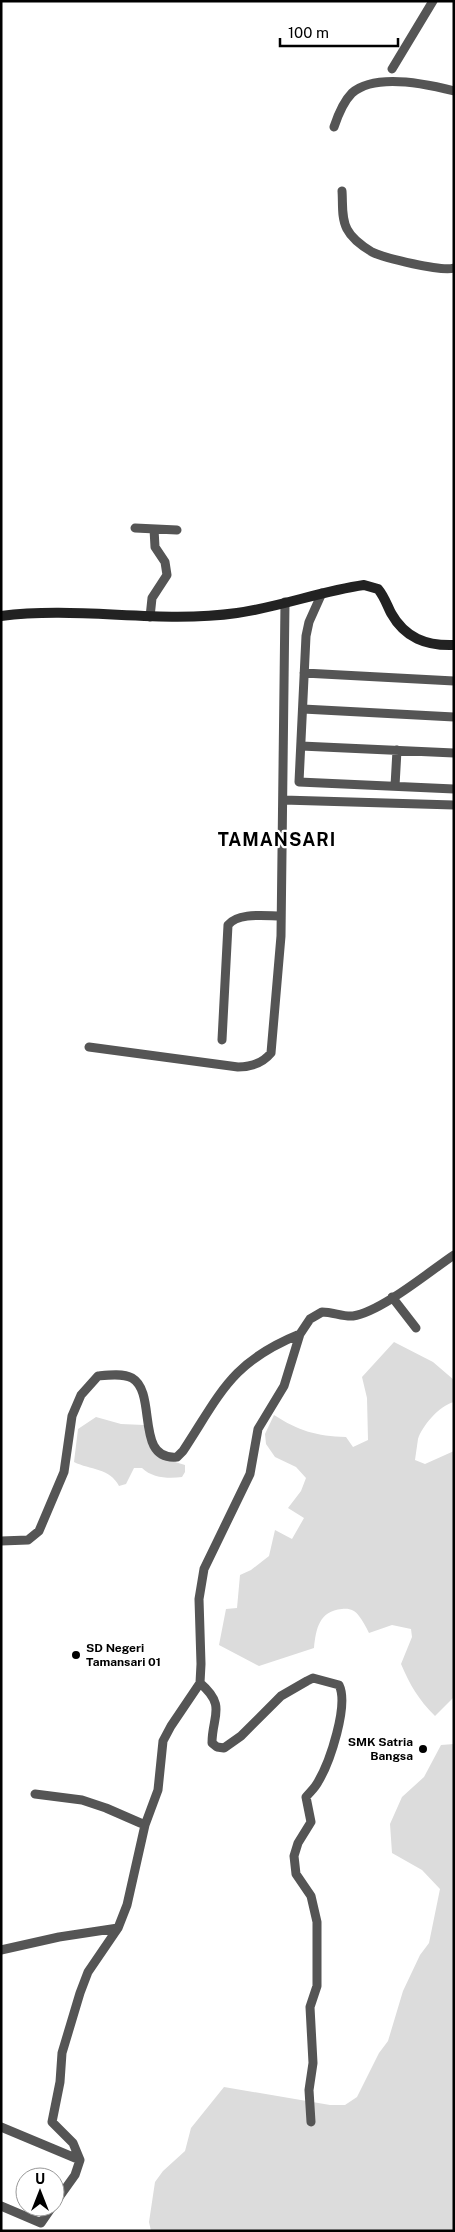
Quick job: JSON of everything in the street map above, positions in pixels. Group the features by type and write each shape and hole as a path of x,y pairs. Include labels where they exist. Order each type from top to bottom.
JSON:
{"main road":[{"path":"1,616 39,613 150,617 237,613 364,585 375,587 380,592 395,620 411,636 432,645 454,645"}],"street":[{"path":"392,69 433,1"},
{"path":"334,127 347,100 364,86 381,82 411,83 454,90"},
{"path":"342,191 343,218 346,228 362,246 374,253 439,270 454,268"},
{"path":"135,528 177,530"},
{"path":"150,617 152,598 167,575 165,562 155,548 154,529"},
{"path":"322,593 309,622 306,636 299,782 454,789"},
{"path":"89,1047 238,1067 248,1067 266,1059 270,1053 273,1044 281,936 285,602"},
{"path":"304,674 454,681"},
{"path":"302,709 454,716"},
{"path":"301,746 454,753"},
{"path":"395,786 397,750"},
{"path":"283,800 454,805"},
{"path":"222,1040 228,925 244,917 281,916"},
{"path":"65,2188 74,2175 80,2160 73,2143 54,2125 52,2116 58,2096 62,2053 88,1972 118,1928 127,1906 145,1825 158,1790 160,1753 163,1741 200,1683 202,1664 199,1599 204,1569 250,1474 258,1429 284,1386 300,1334 310,1320 317,1314 329,1312 350,1316 359,1315 392,1297 454,1255"},
{"path":"392,1297 416,1328"},
{"path":"1,1541 28,1540 39,1531 64,1472 72,1416 81,1395 98,1376 124,1376 132,1378 142,1392 152,1443 157,1451 163,1455 177,1457 184,1452 210,1406 232,1376 272,1345 300,1334"},
{"path":"200,1683 214,1701 218,1712 212,1730 212,1743 217,1747 224,1748 241,1736 281,1696 307,1680 313,1678 333,1682 339,1685 342,1690 341,1715 325,1768 318,1784 306,1797 311,1822 298,1843 294,1856 296,1874 311,1896 316,1922 316,1986 310,2007 313,2063 309,2090 311,2122"},
{"path":"36,1794 82,1800 145,1825"},
{"path":"1,1950 59,1937 118,1928"},
{"path":"1,2127 80,2160"},
{"path":"1,2206 15,2212"},
{"path":"28,2217 42,2223 46,2217"}],"shaded area":[{"path":"394,1342 433,1362 454,1380 454,1402 443,1407 423,1428 418,1439 415,1460 425,1464 454,1451 454,1697 435,1716 415,1692 401,1664 412,1637 411,1629 392,1625 369,1633 356,1612 345,1609 334,1610 328,1613 320,1622 314,1648 259,1666 219,1645 226,1609 237,1608 240,1575 251,1570 269,1556 275,1530 292,1539 304,1518 288,1508 301,1491 306,1478 296,1467 275,1457 266,1444 265,1434 274,1415 308,1432 346,1437 353,1447 368,1440 367,1398 362,1377"},
{"path":"96,1417 121,1424 144,1425 165,1459 185,1465 185,1472 182,1477 161,1477 151,1474 142,1468 134,1468 126,1484 119,1486 115,1480 105,1473 74,1462 78,1429"},
{"path":"454,1744 454,2231 151,2231 149,2222 155,2182 163,2171 185,2151 191,2128 224,2087 330,2105 345,2105 357,2097 379,2053 388,2041 403,1991 420,1955 429,1943 440,1889 422,1870 392,1853 390,1824 402,1797 424,1777 441,1745"}],"place":[{"name":"SD Negeri Tamansari 01","path":"76,1655"},
{"name":"SMK Satria Bangsa","path":"423,1749"}],"district":[{"name":"TAMANSARI","path":"277,839"}]}
